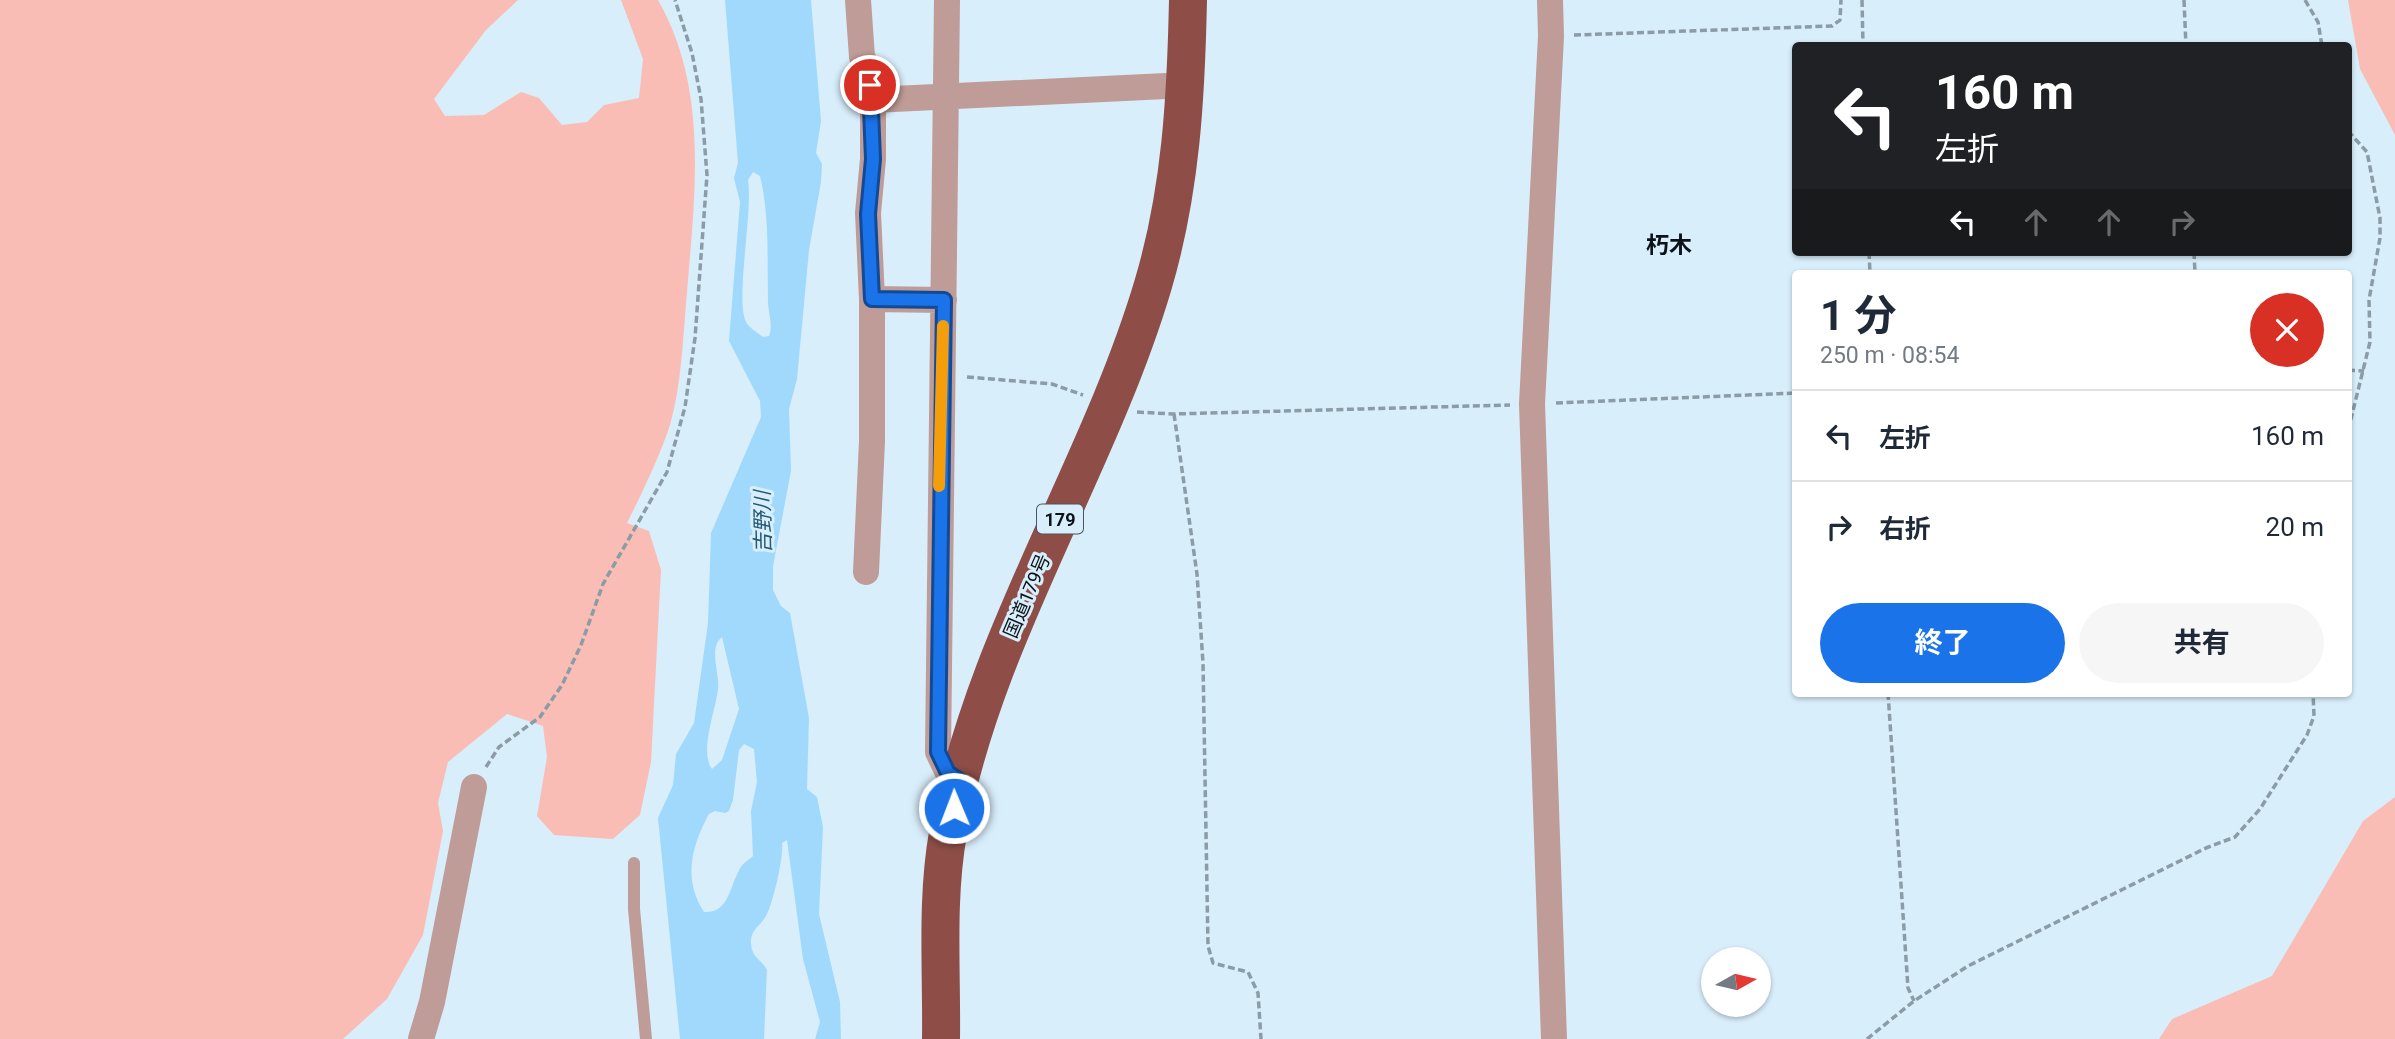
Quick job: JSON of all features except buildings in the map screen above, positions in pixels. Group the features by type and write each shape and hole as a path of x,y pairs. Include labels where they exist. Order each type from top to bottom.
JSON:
{"highway":[{"name":"国道179号","path":"941,1039 942,897 948,834 961,782 1009,636 1109,404 1159,260 1181,152 1187,85 1188,0"}],"street":[{"path":"858,0 862,57 869,69 873,100 873,159 868,214 872,299 872,441 866,572"},
{"path":"947,0 938,752 948,773 961,782"},
{"path":"1550,0 1551,36 1532,404 1554,1039"},
{"path":"873,100 1187,85"},
{"path":"872,299 944,300"},
{"path":"421,1039 432,1002 474,786"}],"lane":[{"path":"634,863 634,909 646,1039"}],"path":[{"path":"474,786 499,747 540,717 562,685 582,645 603,584 667,472 685,407 695,338 707,176 701,99 692,53 675,0"},
{"path":"1551,36 1832,26 1840,20 1841,0"},
{"path":"1862,0 1863,42"},
{"path":"2184,0 2186,42"},
{"path":"2305,0 2318,22 2321,42"},
{"path":"2352,135 2367,152 2380,218 2381,238 2369,300 2370,342 2352,416"},
{"path":"2352,370 2364,371"},
{"path":"942,376 1052,384 1122,410 1174,414 1792,393"},
{"path":"1174,414 1197,574 1203,663 1209,946 1213,963 1248,972 1258,993 1261,1039"},
{"path":"1888,697 1908,988 1914,1001"},
{"path":"1867,1039 1914,1001 1968,966 2206,848 2235,837 2260,810 2306,735 2314,716 2313,697"}],"shaded area":[{"path":"0,0 518,0 486,30 434,99 445,116 484,115 521,92 539,98 562,125 587,122 604,105 639,98 643,59 621,0 658,0 674,34 685,69 692,106 695,180 681,359 674,409 661,450 627,523 649,531 661,570 651,762 640,815 613,839 554,835 537,816 547,757 543,726 507,714 448,762 438,803 443,831 423,935 387,999 343,1039 0,1039"},
{"path":"2348,0 2395,0 2395,135 2360,69"},
{"path":"2395,797 2395,1039 2159,1039 2172,1019 2272,976 2363,821"}],"water":[{"name":"吉野川","path":"725,0 811,0 821,121 816,153 822,164 821,182 809,250 797,379 789,409 791,471 773,566 773,590 781,606 790,613 809,718 807,789 817,797 823,827 819,914 840,1002 841,1039 815,1039 820,1022 803,959 787,840 782,843 780,869 769,910 751,939 753,953 767,970 764,1039 680,1039 658,818 673,785 676,754 694,723 708,623 711,533 761,417 760,401 729,341 740,202 734,178 738,163","holes":["753,172 760,176 767,224 771,328 769,336 763,337 747,324 742,295 748,180","722,637 739,709 722,760 712,769 707,752 718,689 715,654","744,744 754,749 757,782 751,811 753,856 741,867 724,903 713,911 704,912 693,888 694,851 709,814 729,811 733,800 739,750"]}],"slow traffic":[{"path":"939,486 943,326"}],"district":[{"name":"朽木","path":"1669,245"}],"route":[{"path":"870,85 873,100 873,159 868,214 872,299 944,300 938,752 948,773 961,782 954,808"}]}
